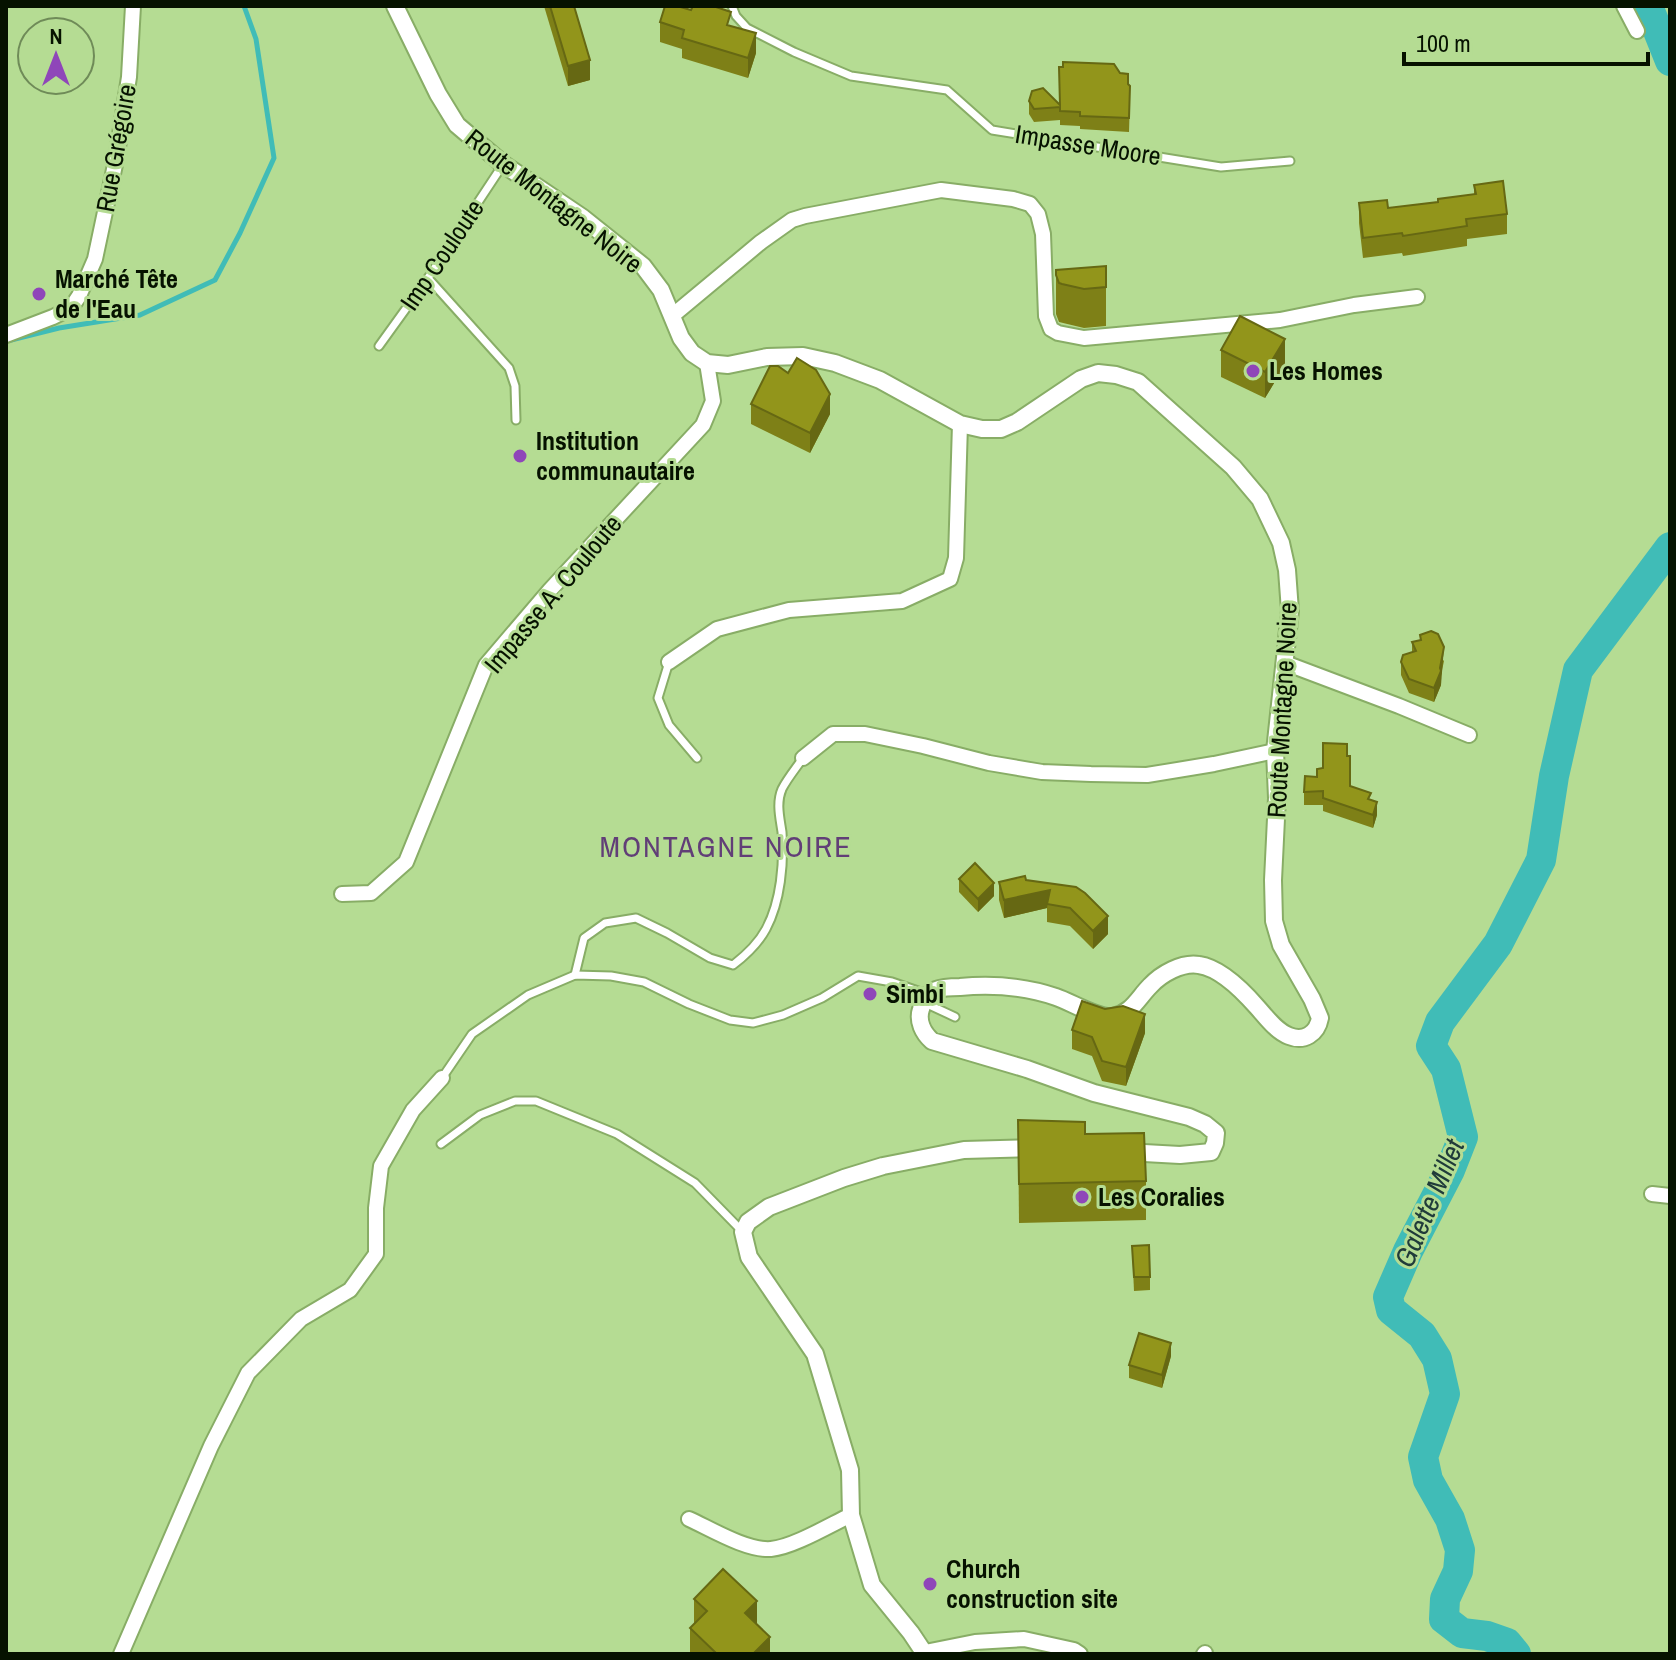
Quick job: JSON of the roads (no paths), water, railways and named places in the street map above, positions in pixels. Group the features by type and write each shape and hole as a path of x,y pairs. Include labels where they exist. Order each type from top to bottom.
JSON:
{"street":[{"name":"Rue Grégoire","path":"6,335 66,311 84,287 95,259 116,160 129,77 133,6"},
{"name":"Route Montagne Noire","path":"395,6 438,94 457,125 503,164 583,218 643,266 661,290 681,338 692,353 707,363 728,365 767,357 803,356 835,363 880,380 960,424 982,429 1001,429 1017,422 1081,379 1098,373 1116,375 1138,382 1233,467 1260,499 1281,543 1287,570 1290,611 1275,751 1274,921 1281,945 1320,1018 1314,1033 1307,1037 1289,1036 1227,979 1198,964 1183,965 1162,976 1127,1012 1111,1017 1021,987 980,985 932,991"},
{"path":"1624,6 1637,31"},
{"path":"672,316 792,220 941,190 1030,204 1038,214 1043,234 1046,316 1051,329 1058,333 1084,338 1209,328 1280,320 1354,305 1417,297"},
{"name":"Impasse A. Couloute","path":"342,894 371,893 406,862 486,665 550,590 703,425 713,401 707,363"},
{"path":"669,662 717,629 789,610 902,601 950,579 956,558 960,424"},
{"path":"1285,663 1469,735"},
{"path":"803,758 833,734 865,734 1042,772 1091,774 1147,775 1275,751"},
{"path":"932,991 919,1014 925,1035 932,1041 1094,1093 1189,1117 1216,1133 1211,1152 1180,1155 1111,1151"},
{"path":"121,1654 211,1446 248,1373 301,1319 350,1290 376,1254 376,1208 381,1166 413,1110 442,1078"},
{"path":"1054,1149 964,1150 883,1166 769,1207 748,1222 743,1232 749,1257 815,1354 850,1470 851,1515 872,1585 925,1653 975,1642 1024,1639 1080,1654"},
{"path":"1652,1194 1670,1196"},
{"path":"689,1519 750,1546 769,1549 785,1546 851,1515"}],"lane":[{"name":"Impasse Moore","path":"732,6 747,28 851,76 947,90 992,130 1221,167 1290,161"},
{"name":"Imp Couloute","path":"379,346 503,164"},
{"path":"428,278 509,368 515,386 516,420"},
{"path":"669,662 658,698 669,725 697,758"},
{"path":"575,975 584,938 605,923 636,918 710,958 733,965 749,952 766,930 776,905 781,873 781,791 803,758"},
{"path":"442,1078 472,1034 528,995 575,975 611,976 644,982 730,1020 753,1023 783,1015 822,998 858,976 932,991 955,1017"},
{"path":"441,1144 480,1115 515,1101 536,1101 617,1134 695,1183 743,1232"}],"waterway":[{"path":"11,340 59,328 140,315 215,280 274,158 256,39 244,6"},
{"name":"Galette Millet","path":"1648,6 1670,61"},
{"name":"Galette Millet","path":"1516,1654 1507,1643 1487,1636 1462,1633 1444,1619 1445,1599 1458,1571 1460,1550 1450,1519 1428,1480 1423,1457 1445,1394 1437,1359 1422,1335 1391,1310 1388,1297 1463,1137 1446,1069 1431,1046 1440,1022 1498,944 1541,860 1554,776 1578,670 1670,547"}],"place":[{"name":"Marché Tête de l'Eau","path":"39,294"},
{"name":"Les Homes","path":"1253,371"},
{"name":"Institution communautaire","path":"520,456"},
{"name":"Simbi","path":"870,994"},
{"name":"Les Coralies","path":"1082,1197"},
{"name":"Church construction site","path":"930,1584"}],"district":[{"name":"MONTAGNE NOIRE","path":"726,847"}]}
